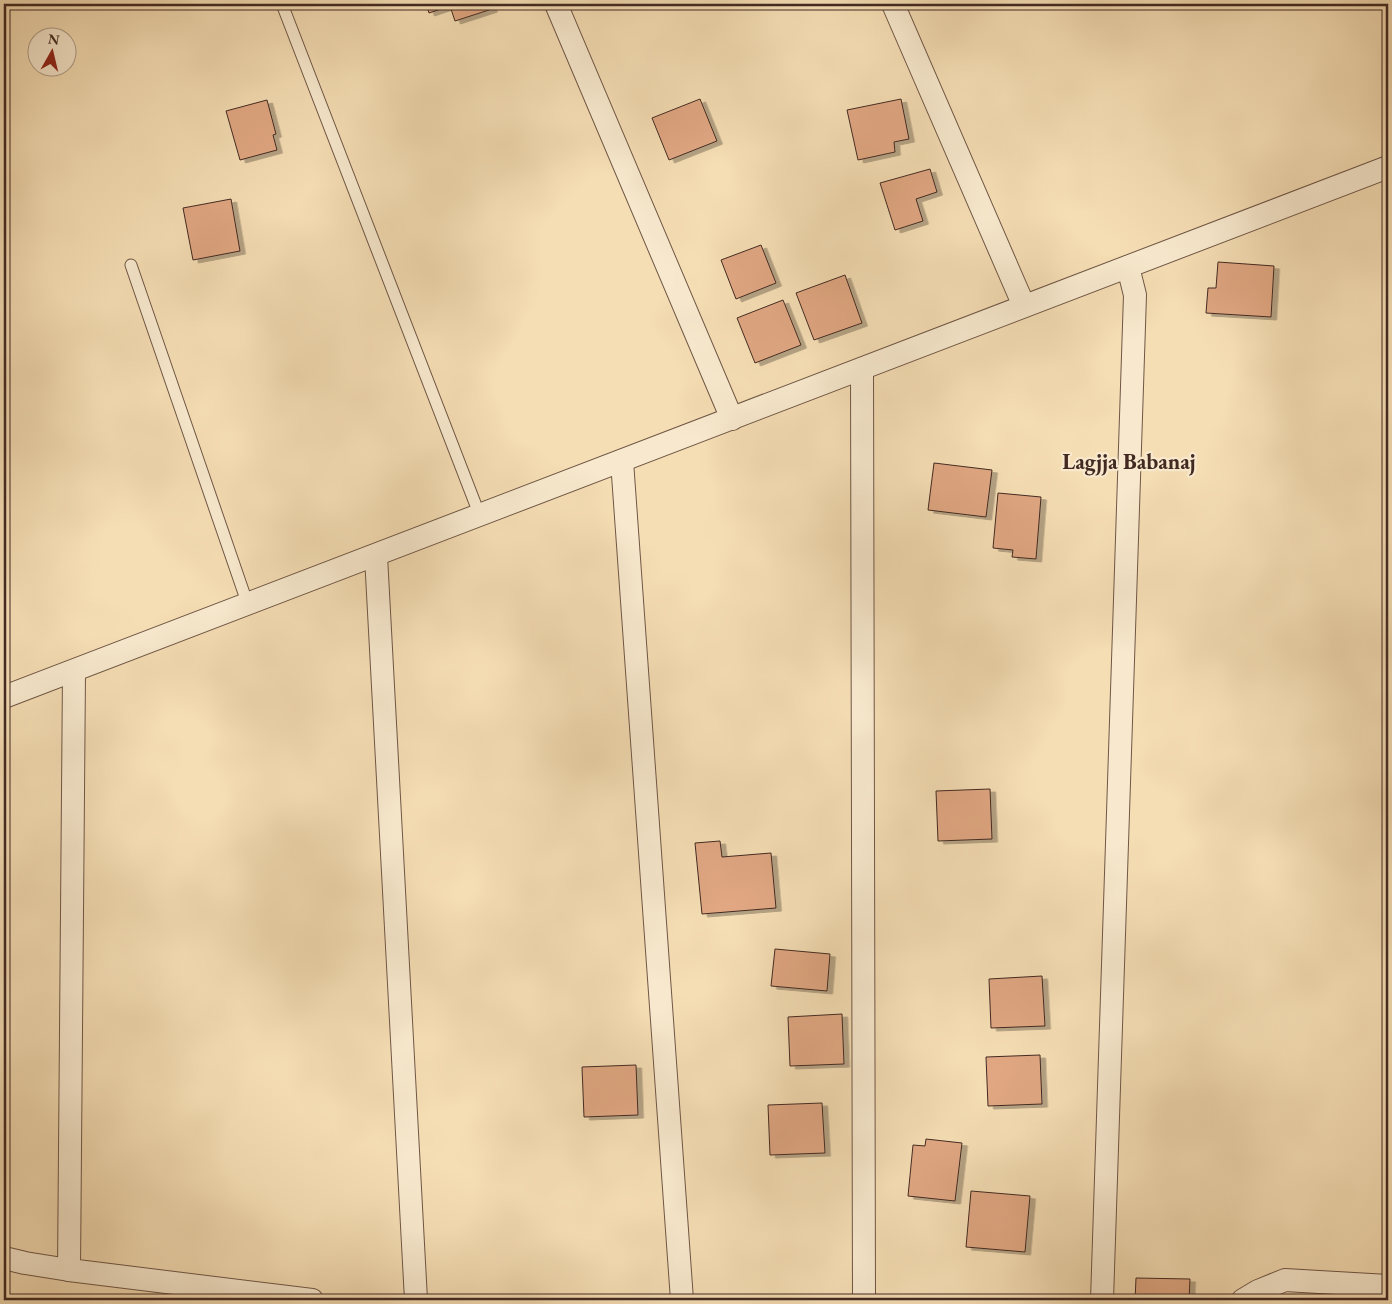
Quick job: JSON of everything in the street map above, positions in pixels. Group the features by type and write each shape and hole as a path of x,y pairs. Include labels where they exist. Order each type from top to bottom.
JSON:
{"street":[{"path":"556,4 732,419"},
{"path":"893,4 1024,306"},
{"path":"4,698 1388,167"},
{"path":"1102,1300 1135,305 1135,295 1128,266"},
{"path":"862,369 864,1300"},
{"path":"622,461 682,1300"},
{"path":"376,556 416,1300"},
{"path":"69,1270 74,672"},
{"path":"4,1258 69,1270 312,1300"},
{"path":"1243,1300 1258,1291 1286,1280 1388,1286"}],"lane":[{"path":"282,4 480,516"},
{"path":"131,265 248,605"}],"building":[{"path":"426,4 490,4 492,9 455,21 450,6 429,13"},
{"path":"700,99 717,141 669,160 652,118"},
{"path":"901,99 909,139 894,142 895,152 858,160 847,110"},
{"path":"267,100 276,134 273,135 277,150 240,160 226,111"},
{"path":"930,169 937,192 916,199 923,221 895,230 880,183"},
{"path":"231,199 240,251 193,260 183,208"},
{"path":"761,245 776,283 736,299 721,260"},
{"path":"1218,262 1274,266 1271,317 1206,313 1208,288 1216,288"},
{"path":"845,275 862,323 814,340 796,293"},
{"path":"783,300 801,345 755,363 737,318"},
{"path":"934,463 992,470 986,517 928,510"},
{"path":"998,493 1041,497 1036,559 1012,557 1013,550 993,548"},
{"path":"990,789 992,839 938,841 936,791"},
{"path":"720,841 722,857 771,853 776,908 702,914 695,843"},
{"path":"775,949 830,954 827,991 771,986"},
{"path":"1042,976 1045,1026 991,1028 989,979"},
{"path":"842,1014 844,1064 790,1066 788,1017"},
{"path":"1040,1055 1042,1104 988,1106 986,1057"},
{"path":"636,1065 638,1115 584,1117 582,1067"},
{"path":"822,1103 825,1153 770,1155 768,1105"},
{"path":"926,1139 962,1143 955,1201 908,1196 913,1145 925,1146"},
{"path":"971,1191 1030,1196 1025,1252 966,1247"},
{"path":"1136,1278 1190,1279 1189,1300 1135,1300"}],"district":[{"name":"Lagjja Babanaj","path":"1129,461"}]}
